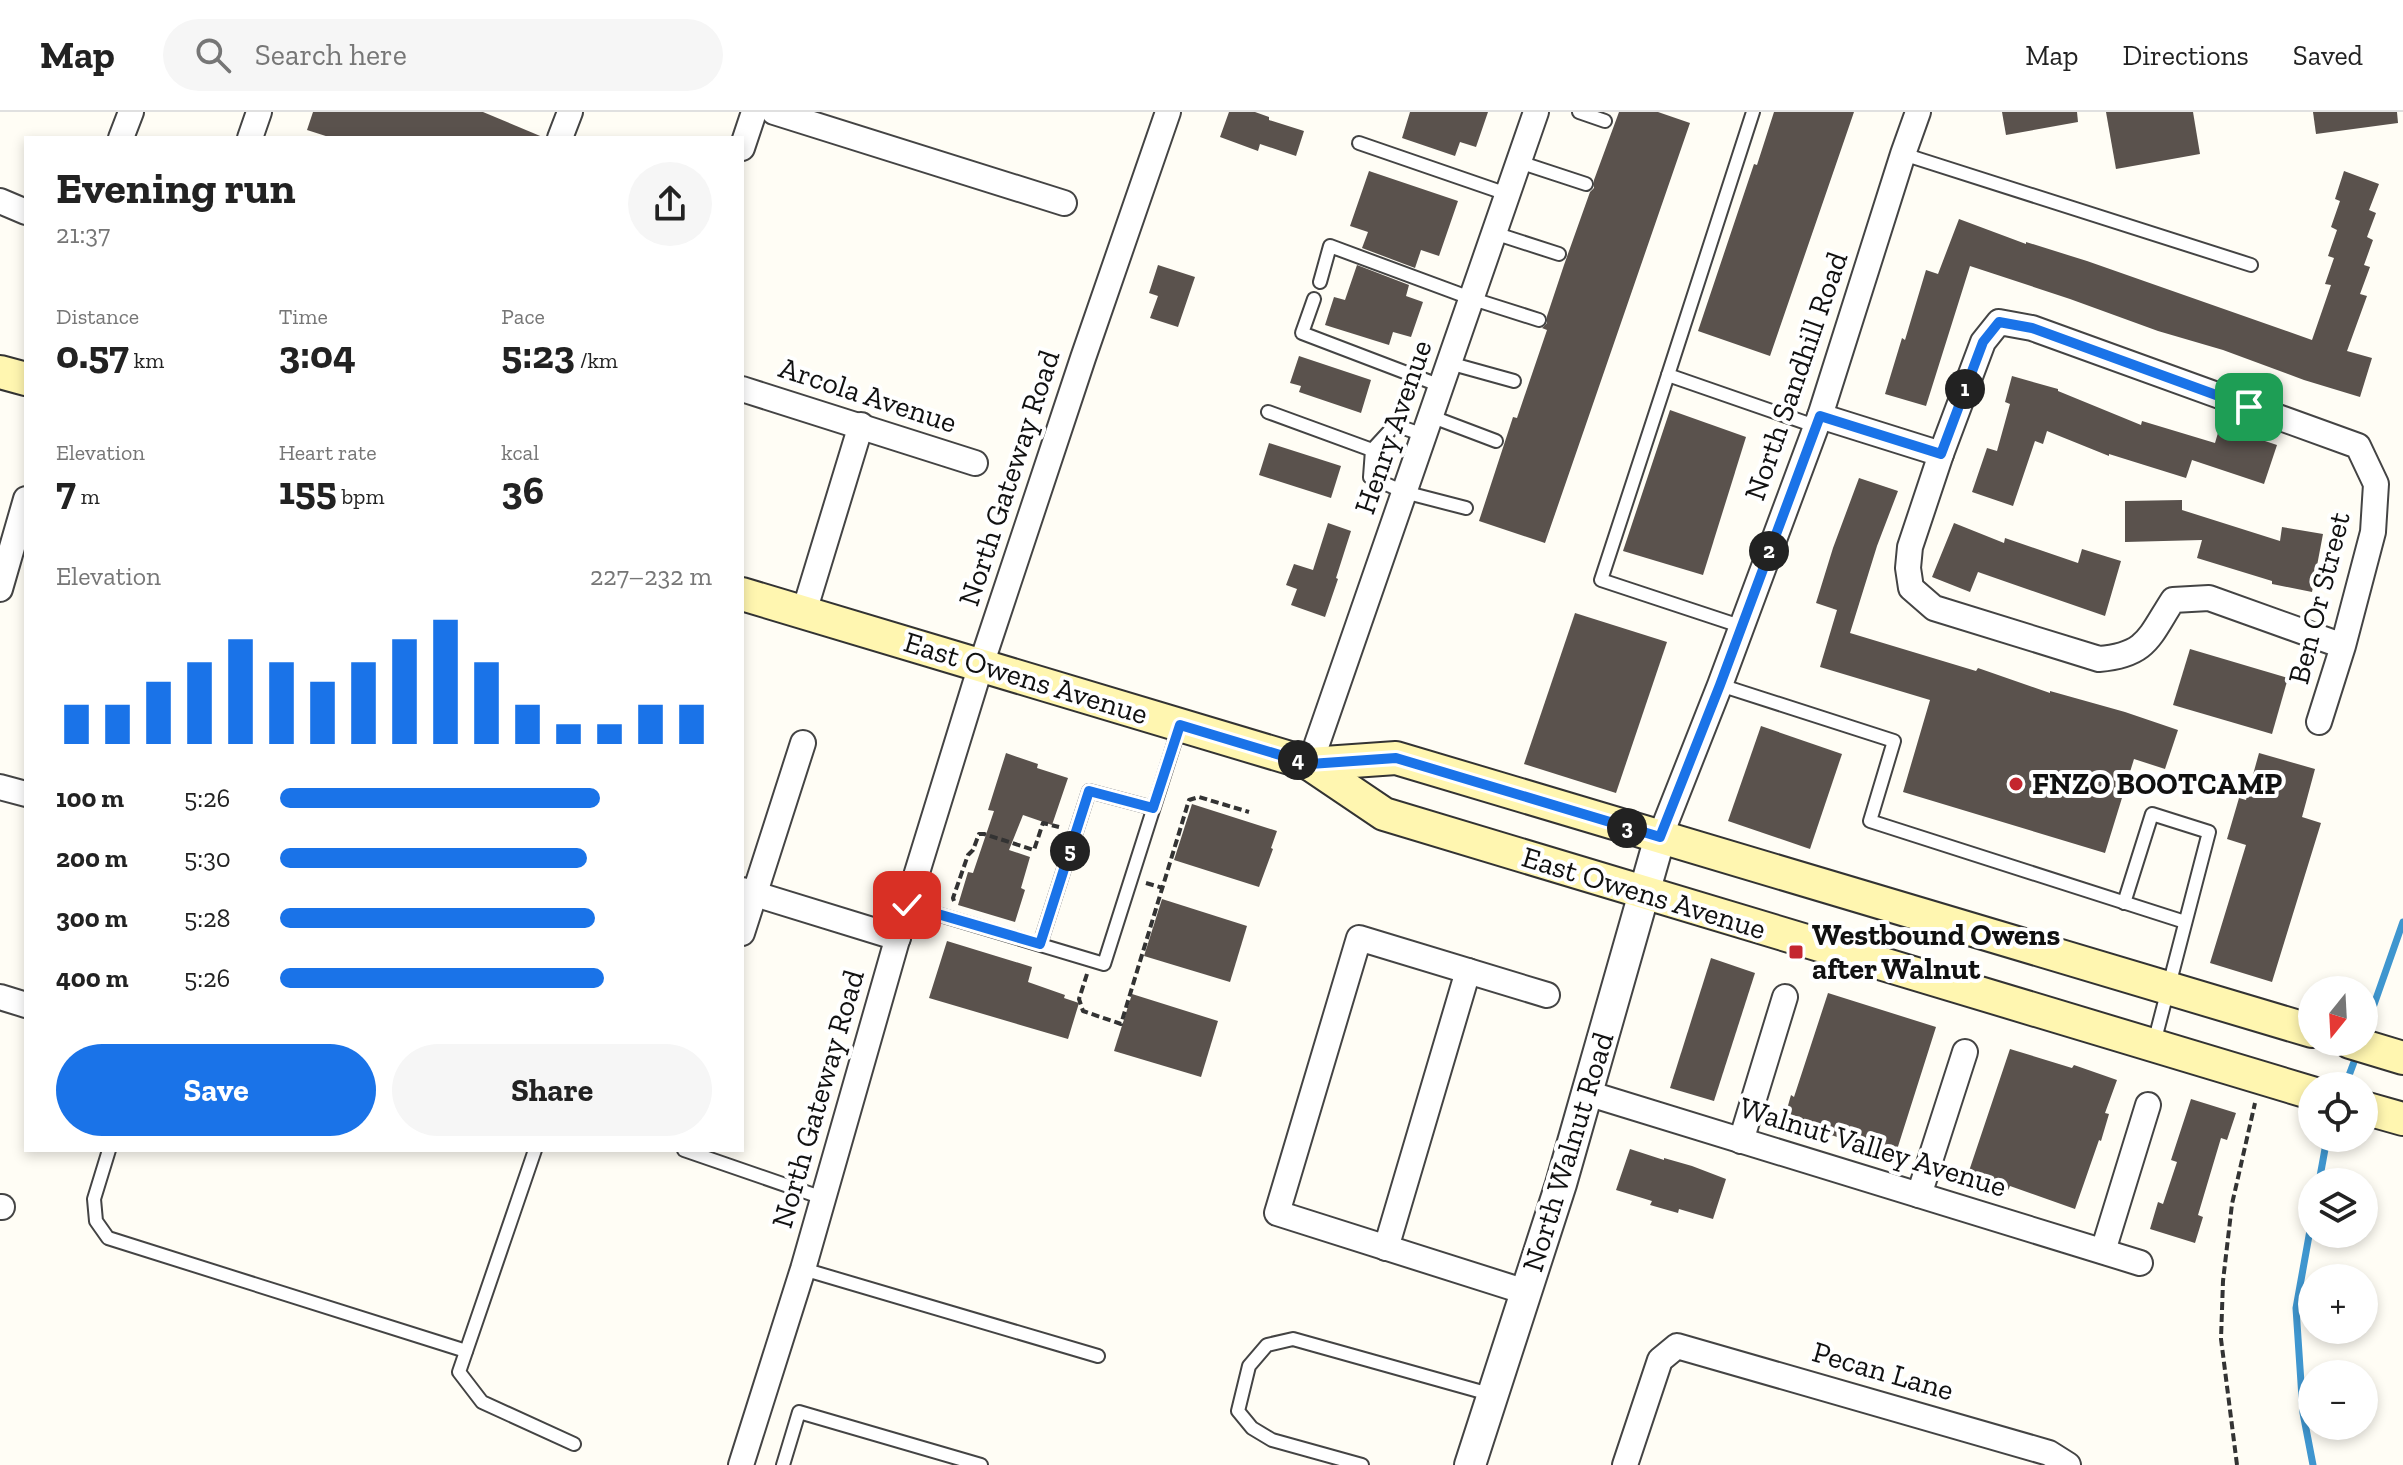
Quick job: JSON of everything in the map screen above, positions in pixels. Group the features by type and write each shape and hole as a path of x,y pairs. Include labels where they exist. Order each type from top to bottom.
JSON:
{"main road":[{"path":"0,372 24,378"},
{"name":"East Owens Avenue","path":"744,595 1310,764 1384,814 2153,1046 2250,1086 2298,1091"},
{"name":"East Owens Avenue","path":"1310,764 1396,758 2298,1027"},
{"path":"2378,1050 2403,1058"},
{"path":"2378,1112 2403,1119"}],"street":[{"path":"122,136 131,112"},
{"path":"251,136 259,112"},
{"path":"561,136 570,112"},
{"path":"744,142 754,112"},
{"path":"774,112 1064,203"},
{"name":"North Gateway Road","path":"741,1465 803,1269 907,905 981,665 1168,112"},
{"name":"Henry Avenue","path":"1310,764 1536,112"},
{"name":"North Sandhill Road","path":"1660,837 1818,421 1918,112"},
{"path":"0,201 24,211"},
{"name":"Ben Or Street","path":"1941,454 1983,342 1999,322 2032,328 2358,446 2376,484 2373,532 2319,722"},
{"name":"Arcola Avenue","path":"744,390 975,463"},
{"path":"1818,421 1941,454 1910,547 1908,568 1911,588 1934,608 2099,659 2120,657 2143,646 2173,600 2209,598 2343,646"},
{"path":"804,612 861,425"},
{"path":"10,584 24,510"},
{"path":"744,919 748,892 803,743"},
{"path":"0,787 24,793"},
{"name":"North Walnut Road","path":"1470,1465 1561,1184 1660,837"},
{"path":"748,892 898,938"},
{"path":"1526,1292 1277,1213 1359,938 1547,995"},
{"path":"1386,1248 1468,971"},
{"path":"0,997 24,1004"},
{"path":"1741,1141 1785,997"},
{"path":"1919,1195 1965,1052"},
{"name":"Walnut Valley Avenue","path":"1587,1093 2140,1263"},
{"path":"2103,1251 2148,1105"},
{"name":"Pecan Lane","path":"1625,1465 1660,1360 1677,1346 2049,1453 2068,1465"}],"lane":[{"path":"1579,112 1605,121"},
{"path":"1740,626 1601,580 1753,112"},
{"path":"1359,143 1507,194"},
{"path":"1903,154 2251,265"},
{"path":"1519,162 1586,184"},
{"path":"1494,233 1559,254"},
{"path":"1320,282 1330,246 1539,320"},
{"path":"1314,299 1302,333 1445,374 1514,381"},
{"path":"1668,375 1818,421"},
{"path":"1268,412 1372,450"},
{"path":"1466,508 1404,492 1370,477 1372,450 1395,425 1427,426 1496,441"},
{"path":"1720,685 1894,741 1870,821 2185,922"},
{"path":"907,905 1098,962 1180,725"},
{"path":"1040,944 1089,791 1153,808"},
{"path":"2124,903 2152,814 2209,832 2153,1046"},
{"path":"108,1152 94,1199 96,1221 108,1238 466,1351"},
{"path":"534,1152 459,1372 482,1402 574,1444"},
{"path":"690,1152 823,1198"},
{"path":"803,1269 1098,1356"},
{"path":"1362,1465 1272,1440 1252,1428 1238,1411 1249,1366 1267,1345 1293,1339 1493,1395"},
{"path":"783,1465 799,1412 981,1465"}],"path":[{"path":"1098,962 1079,999 1083,1011 1121,1024 1189,800 1199,797 1249,812"},
{"path":"952,918 956,908 953,898 979,834 1034,850 1043,823 1076,832"},
{"path":"2237,1465 2221,1339 2223,1281 2250,1086"}],"building":[{"path":"313,112 483,112 540,136 326,136 307,130"},
{"path":"1229,112 1255,112 1304,131 1296,156 1260,144 1258,151 1220,137"},
{"path":"1410,112 1488,112 1476,147 1460,142 1455,156 1402,138"},
{"path":"1619,112 1658,112 1690,123 1545,543 1479,521 1513,417 1517,418 1547,330 1542,328 1547,323 1564,265"},
{"path":"1774,112 1854,112 1770,356 1698,331"},
{"path":"2002,112 2077,112 2078,122 2006,135"},
{"path":"2106,112 2193,112 2200,154 2116,169"},
{"path":"2313,112 2397,112 2398,123 2316,134"},
{"path":"1369,171 1458,201 1439,256 1421,250 1415,268 1362,248 1368,232 1350,226"},
{"path":"2344,171 2379,184 2369,210 2376,213 2367,237 2373,240 2364,265 2370,267 2360,294 2367,296 2347,351 2372,358 2360,397 1970,266 1926,406 1885,394 1926,270 1938,274 1959,219 2312,340 2331,285 2325,284 2334,258 2328,256 2337,230 2331,227 2340,201 2335,199"},
{"path":"1158,265 1195,277 1178,327 1150,318 1158,296 1149,293"},
{"path":"1357,265 1409,285 1406,296 1423,302 1411,337 1393,332 1389,345 1325,325 1334,297 1345,300"},
{"path":"1299,356 1371,380 1361,413 1299,392 1301,386 1290,383"},
{"path":"2012,376 2058,389 2141,425 2142,421 2215,443 2220,426 2277,445 2264,484 2192,460 2186,478 2109,456 2047,431 2043,444 2035,441 2013,506 1972,492 1987,448 1997,451 2010,404 2005,402"},
{"path":"1670,410 1746,437 1703,575 1623,551"},
{"path":"1269,443 1341,466 1331,498 1259,475"},
{"path":"1859,478 1898,491 1850,633 1976,671 1978,668 2050,693 2125,712 2178,730 2165,769 2134,759 2105,853 1903,792 1930,700 1820,667 1837,610 1816,603"},
{"path":"2182,500 2182,510 2280,541 2282,527 2323,534 2312,592 2272,584 2272,581 2197,558 2202,540 2125,542 2125,501"},
{"path":"1328,523 1351,531 1325,617 1291,605 1297,589 1286,585 1294,564 1313,570"},
{"path":"1954,523 2004,543 2005,538 2078,563 2082,549 2121,561 2105,616 1978,572 1970,592 1932,577"},
{"path":"1575,613 1667,642 1616,793 1524,764"},
{"path":"2190,649 2288,678 2272,734 2173,705"},
{"path":"1761,726 1842,754 1810,849 1728,821"},
{"path":"1006,753 1068,778 1052,825 1023,815 1009,850 1030,857 1021,888 1025,890 1015,922 958,905 968,872 973,873 994,811 988,810"},
{"path":"2259,753 2315,769 2302,817 2321,823 2272,982 2210,963 2246,845 2227,839 2239,798 2246,800"},
{"path":"1192,804 1277,831 1259,887 1174,860"},
{"path":"1162,899 1247,926 1230,982 1144,956"},
{"path":"947,941 1032,967 1028,982 1079,1003 1068,1039 929,998"},
{"path":"1711,958 1755,973 1714,1101 1670,1088"},
{"path":"1828,993 1936,1027 1895,1156 1783,1123"},
{"path":"1132,994 1218,1021 1201,1077 1114,1051"},
{"path":"2010,1049 2072,1068 2074,1065 2117,1080 2105,1113 2109,1114 2101,1141 2075,1209 2010,1186 2008,1190 1967,1177"},
{"path":"2191,1099 2236,1113 2227,1140 2221,1138 2198,1215 2203,1217 2195,1243 2150,1229 2158,1202 2163,1204 2177,1162 2171,1160"},
{"path":"1630,1149 1726,1179 1713,1219 1650,1205 1652,1201 1616,1190"}],"waterway":[{"path":"2378,993 2403,922"},
{"path":"2350,1072 2356,1056"},
{"path":"2322,1168 2324,1152"},
{"path":"2307,1248 2296,1308 2303,1413 2313,1465"}],"place":[{"name":"FNZO BOOTCAMP","path":"2016,784"},
{"name":"Westbound Owens after Walnut","path":"1796,952"}],"route":[{"path":"907,905 1040,944 1089,791 1153,808 1180,725 1310,764 1396,758 1660,837 1820,416 1941,454 1983,342 1999,322 2032,328 2249,407"}]}
